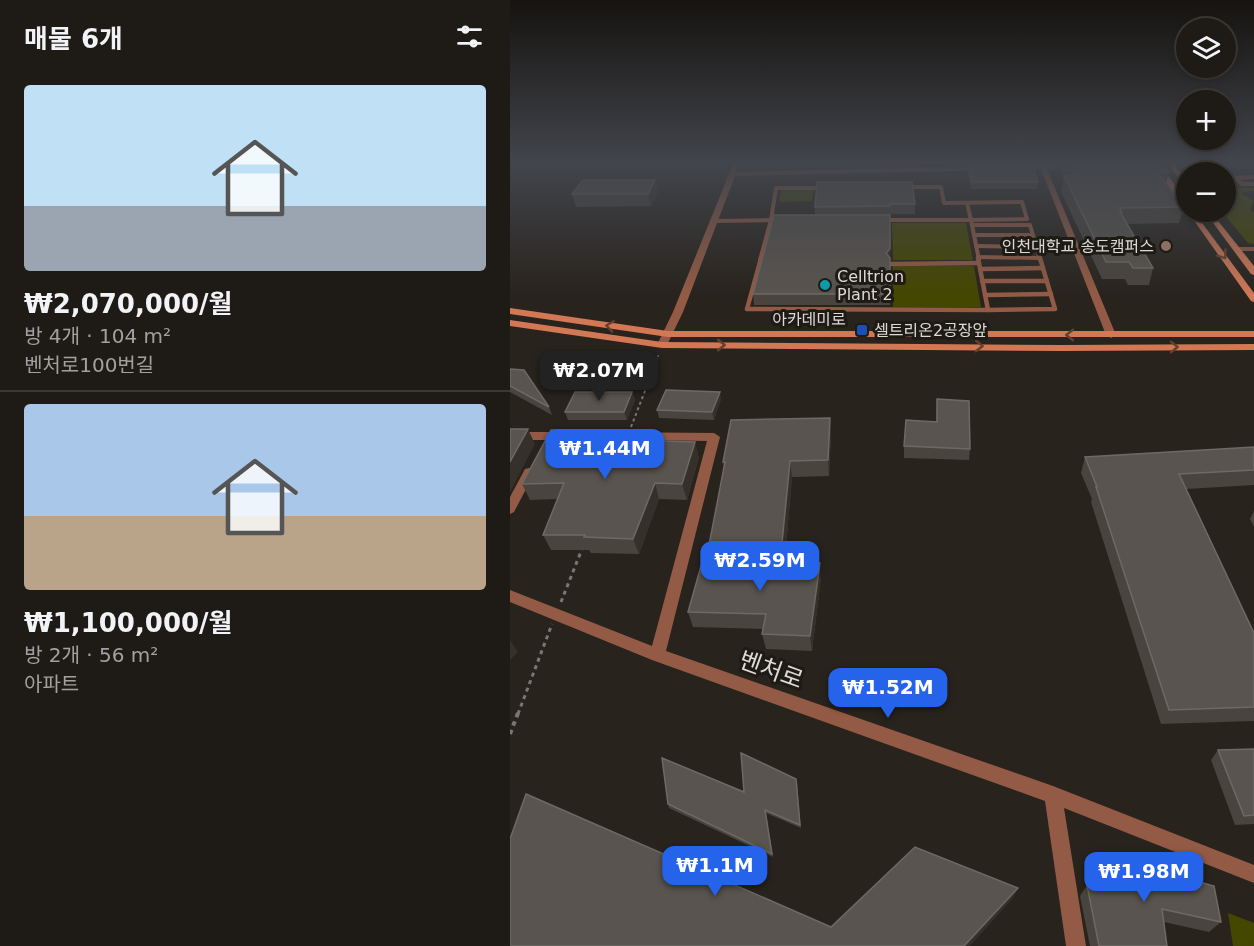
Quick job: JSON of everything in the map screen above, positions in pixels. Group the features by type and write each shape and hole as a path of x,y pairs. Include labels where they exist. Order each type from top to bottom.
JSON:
{"main road":[{"path":"1198,222 1254,298"},
{"path":"1216,222 1254,272"},
{"name":"아카데미로","path":"510,311 668,334 1254,334"},
{"name":"아카데미로","path":"510,324 662,345 1254,347"}],"street":[{"path":"662,345 678,312 719,208"},
{"path":"1060,208 1111,335"},
{"path":"1237,249 1254,249"},
{"path":"510,436 542,446 576,436 714,437 657,655"},
{"path":"510,509 542,446"},
{"name":"벤처로","path":"510,596 657,655 1053,795 1254,874"},
{"path":"1053,795 1076,946"}],"lane":[{"path":"773,208 747,309 1055,309 1030,225 877,220"},
{"path":"968,208 988,310"},
{"path":"972,223 1027,219 1024,208"},
{"path":"714,220 782,220"},
{"path":"974,235 1033,235"},
{"path":"976,246 1036,247"},
{"path":"978,257 1040,258"},
{"path":"890,264 1043,268"},
{"path":"982,281 1047,281"},
{"path":"985,295 1050,294"}],"path":[{"path":"628,436 662,345"},
{"path":"510,734 583,548"}],"shaded area":[{"path":"1236,208 1250,208 1254,213 1254,244 1248,243 1230,222 1236,222"},
{"path":"892,223 966,223 973,260 893,260"},
{"path":"893,266 974,266 981,307 893,307"},
{"path":"1228,913 1254,923 1254,946 1233,946"}],"building":[{"path":"1080,208 1120,208 1122,212 1120,212 1153,268 1133,268 1129,262 1106,262"},
{"name":"Celltrion Plant 2","path":"774,215 890,215 890,249 886,253 890,258 890,294 753,294"},
{"path":"510,369 524,370 549,407 510,386"},
{"path":"666,390 720,392 712,412 657,410"},
{"path":"575,392 632,392 624,412 565,412"},
{"path":"937,399 969,401 970,449 904,446 906,420 937,422"},
{"path":"830,418 828,460 790,461 782,543 709,545 731,420"},
{"path":"510,429 528,429 510,462"},
{"path":"551,430 610,430 606,439 695,442 682,484 655,483 633,539 584,537 585,535 543,535 564,483 522,484"},
{"path":"1254,447 1254,470 1179,474 1254,633 1254,707 1169,710 1097,487 1085,457"},
{"path":"703,559 820,563 810,636 762,634 766,614 688,612"},
{"path":"1254,749 1254,815 1244,816 1218,750"},
{"path":"741,753 796,779 800,825 765,810 772,854 668,804 662,758 744,792"},
{"path":"526,794 831,927 915,847 1018,888 964,946 510,946 510,839"},
{"path":"1112,857 1214,886 1221,922 1162,909 1167,946 1099,946 1087,885"}],"place":[{"name":"인천대학교 송도캠퍼스","path":"1166,246"},
{"name":"Celltrion Plant 2","path":"825,285"},
{"name":"셀트리온2공장앞","path":"862,330"}]}
